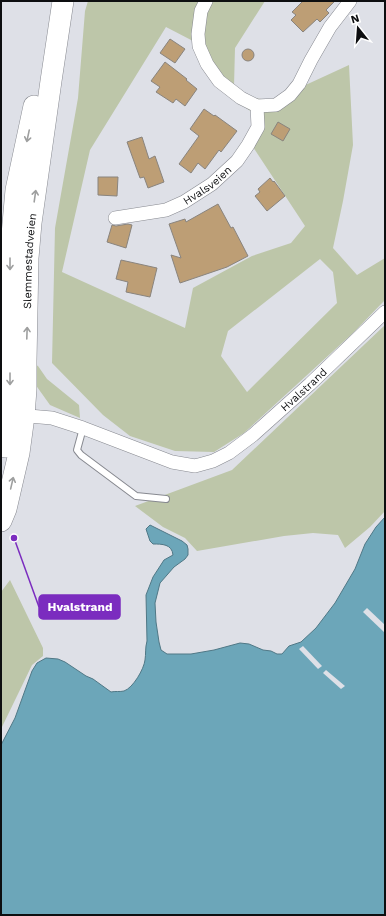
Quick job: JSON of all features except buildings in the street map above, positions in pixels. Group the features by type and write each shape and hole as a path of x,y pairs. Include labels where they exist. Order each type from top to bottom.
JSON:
{"main road":[{"name":"Slemmestadveien","path":"1,471 16,415 26,389 26,361 13,305 10,257 16,190 44,57 50,1"},
{"name":"Slemmestadveien","path":"13,305 28,258 31,223 63,1"},
{"name":"Slemmestadveien","path":"1,521 6,509 19,453 16,415"}],"street":[{"path":"206,1 202,11 198,34 199,46 207,64 219,81 241,98 257,106 276,105 290,95 299,84 330,27 350,1"},
{"name":"Hvalsveien","path":"115,218 166,210 184,202 212,184 237,161 248,145 258,127 257,106"},
{"name":"Hvalstrand","path":"16,415 52,418 83,428 172,462 196,466 213,462 229,453 253,435 310,384 385,312"}],"lane":[{"path":"83,428 77,450 81,455 136,496 166,499"}],"green space":[{"path":"88,1 265,1 235,48 234,86 250,98 273,100 349,65 353,145 333,248 357,275 385,258 385,300 354,332 244,433 214,452 175,451 130,436 103,415 52,363 55,228 78,98 85,11","holes":["166,27 193,41 232,99 252,112 265,126 253,147 305,226 291,243 252,256 193,288 185,328 62,272 90,150","320,259 333,272 337,303 247,392 221,356 228,331"]},
{"path":"385,325 385,511 370,527 345,548 338,535 313,533 284,536 197,551 185,538 163,527 135,506 232,470"},
{"path":"34,364 38,366 47,379 79,405 80,418 50,405 35,384"},
{"path":"10,580 43,648 43,656 32,665 1,729 1,592"}],"water":[{"path":"385,517 385,915 1,915 1,745 15,718 32,671 37,663 46,658 58,659 65,662 111,692 124,691 138,678 144,664 147,641 146,595 153,577 164,560 173,555 171,549 166,545 153,544 150,541 146,529 150,525 182,541 187,545 188,549 188,555 185,559 174,567 160,583 155,603 156,622 161,650 167,654 191,654 240,643 249,644 263,650 282,654 289,646 301,642 316,628 335,603 355,569 365,544 376,527"}],"pier":[{"path":"367,608 385,625 385,633 363,612"},
{"path":"303,646 322,666 318,669 299,649"},
{"path":"326,670 345,686 341,689 323,673"}],"place":[{"name":"Hvalstrand","path":"14,538"}]}
